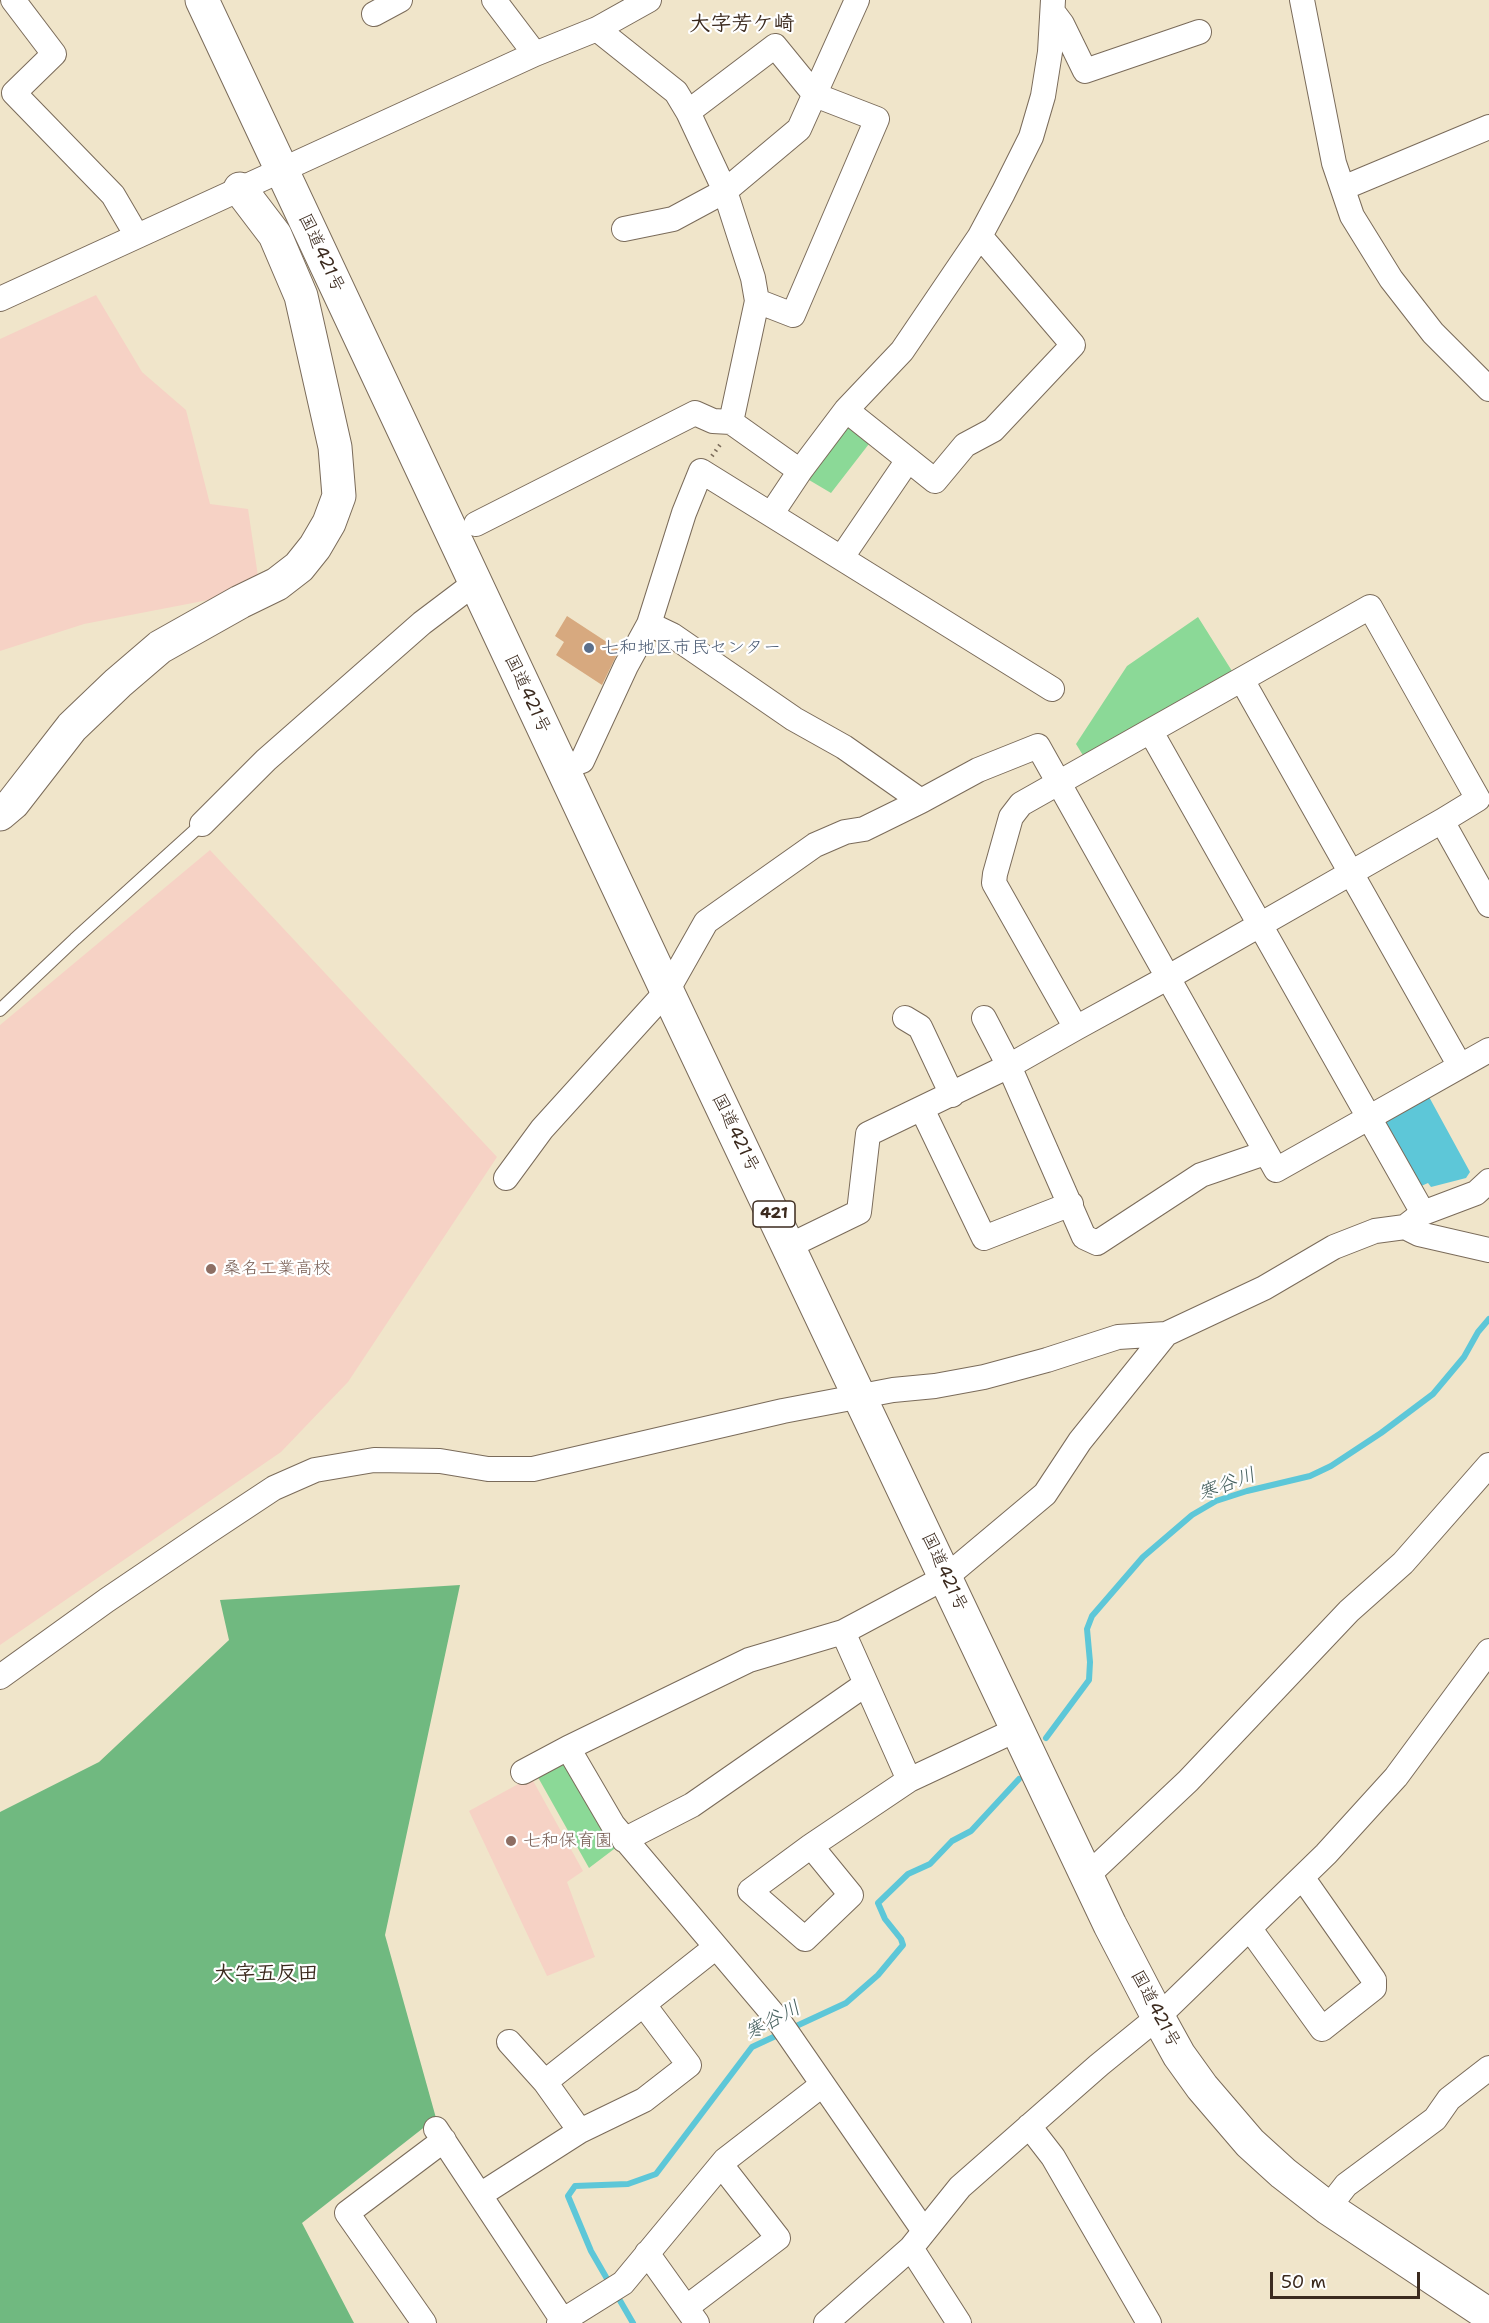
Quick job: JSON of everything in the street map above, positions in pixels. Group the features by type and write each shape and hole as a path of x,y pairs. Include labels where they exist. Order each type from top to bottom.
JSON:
{"main road":[{"name":"国道421号","path":"202,0 667,991 1087,1876 1179,2055 1202,2087 1250,2144 1282,2172 1329,2208 1489,2315"},
{"path":"0,814 13,803 72,727 118,683 160,646 278,584 299,567 315,547 329,523 339,496 335,447 302,296 275,235 240,189"}],"street":[{"path":"13,0 54,54 14,93 113,195 136,236"},
{"path":"374,14 400,0"},
{"path":"494,0 535,54"},
{"path":"0,299 535,54 597,29 649,0"},
{"path":"624,230 673,219 725,191 799,129 857,0"},
{"path":"1302,0 1334,163 1352,216 1391,279 1433,333 1489,388"},
{"path":"1053,6 1085,71 1199,32"},
{"path":"772,513 846,410 902,351 980,236 1031,137 1043,96 1050,52 1053,6"},
{"path":"597,29 676,93 688,112 725,191 753,278 757,301 733,424"},
{"path":"688,112 775,46 815,95 877,119 793,315 757,301"},
{"path":"1343,188 1489,126"},
{"path":"846,410 935,481 965,445 993,430 1073,345 980,236"},
{"path":"476,524 695,413 713,421 733,424 800,471"},
{"path":"842,557 908,460"},
{"path":"562,768 582,761 649,624 684,513 701,471 772,513 1052,690"},
{"path":"202,824 266,760 422,623 475,583"},
{"path":"789,1246 859,1212 868,1134 1009,1066 1076,1029 1167,978 1442,822 1478,799 1370,607 1021,804 1011,817 994,883 1076,1029"},
{"path":"649,624 672,635 794,719 844,747 921,801"},
{"path":"1242,680 1349,874 1460,1066"},
{"path":"1151,732 1369,1118 1419,1233 1489,1250"},
{"path":"506,1178 542,1129 667,991 706,922 815,844 845,832 875,824 978,770 1038,746 1276,1170 1489,1050"},
{"path":"1442,822 1489,904"},
{"path":"905,1018 920,1028 952,1095"},
{"path":"984,1018 1009,1066 1084,1237 1097,1243 1201,1175 1265,1153"},
{"path":"922,1109 984,1238 1071,1204"},
{"path":"0,1677 107,1599 274,1488 315,1470 374,1460 440,1461 489,1469 532,1469 783,1411 984,1377 1118,1337 1166,1334 1264,1288 1334,1247 1375,1231 1414,1220 1476,1193 1489,1181"},
{"path":"523,1773 749,1660 843,1632 946,1576 1045,1494 1080,1441 1166,1334"},
{"path":"1087,1876 1188,1781 1349,1611 1403,1563 1489,1465"},
{"path":"843,1632 909,1780"},
{"path":"826,2323 917,2240 960,2187 1158,2017 1340,1840 1396,1777 1489,1651"},
{"path":"624,1840 692,1805 866,1684"},
{"path":"811,1846 909,1780 1018,1729"},
{"path":"568,1749 624,1840 786,2029 917,2240 959,2323"},
{"path":"1250,1929 1322,2029 1374,1988 1374,1980 1309,1887 1300,1880"},
{"path":"545,2082 716,1947"},
{"path":"480,2195 580,2131 644,2100 689,2066 644,2005"},
{"path":"509,2043 545,2082 580,2131"},
{"path":"1329,2208 1346,2185 1436,2119 1449,2099 1489,2068"},
{"path":"424,2323 347,2213 440,2135 561,2322 614,2289 725,2160 822,2085"},
{"path":"1029,2126 1059,2166 1149,2323"},
{"path":"647,2253 692,2315 778,2238 722,2166"}],"lane":[{"path":"0,1010 202,824"}],"path":[{"path":"701,471 733,424"}],"shaded area":[{"path":"96,295 142,372 186,410 210,504 248,509 260,590 84,624 0,651 0,339"},
{"name":"桑名工業高校","path":"210,850 497,1157 348,1382 281,1452 0,1645 0,1025"},
{"path":"531,1777 583,1871 567,1882 595,1957 547,1976 469,1811"}],"green space":[{"path":"844,424 872,440 831,493 804,477"},
{"path":"1198,617 1232,671 1084,757 1076,744 1127,666"},
{"path":"460,1585 385,1935 436,2118 302,2223 354,2323 0,2323 0,1812 99,1762 229,1640 220,1600"},
{"path":"566,1754 622,1843 589,1868 535,1772"}],"water":[{"path":"1428,1095 1470,1172 1466,1178 1431,1187 1428,1183 1419,1187 1383,1126 1386,1118"}],"building":[{"name":"七和地区市民センター","path":"567,616 619,650 602,685 556,655 564,642 555,636"}],"waterway":[{"name":"寒谷川","path":"1046,1738 1089,1680 1087,1629 1092,1616 1143,1557 1192,1515 1216,1501 1310,1476 1331,1466 1381,1433 1433,1394 1464,1357 1478,1332 1489,1319"},
{"name":"寒谷川","path":"792,2028 846,2003 878,1975 903,1945 885,1919 878,1903 908,1874 930,1864 952,1841 971,1831 1019,1779"},
{"name":"寒谷川","path":"610,2284 591,2251 568,2196 575,2186 628,2184 656,2174 752,2047 780,2034"},
{"name":"寒谷川","path":"615,2292 633,2323"}],"place":[{"name":"七和地区市民センター","path":"589,648"},
{"name":"桑名工業高校","path":"211,1269"},
{"name":"七和保育園","path":"511,1841"}],"district":[{"name":"大字芳ケ崎","path":"742,25"},
{"name":"大字五反田","path":"266,1975"}]}
